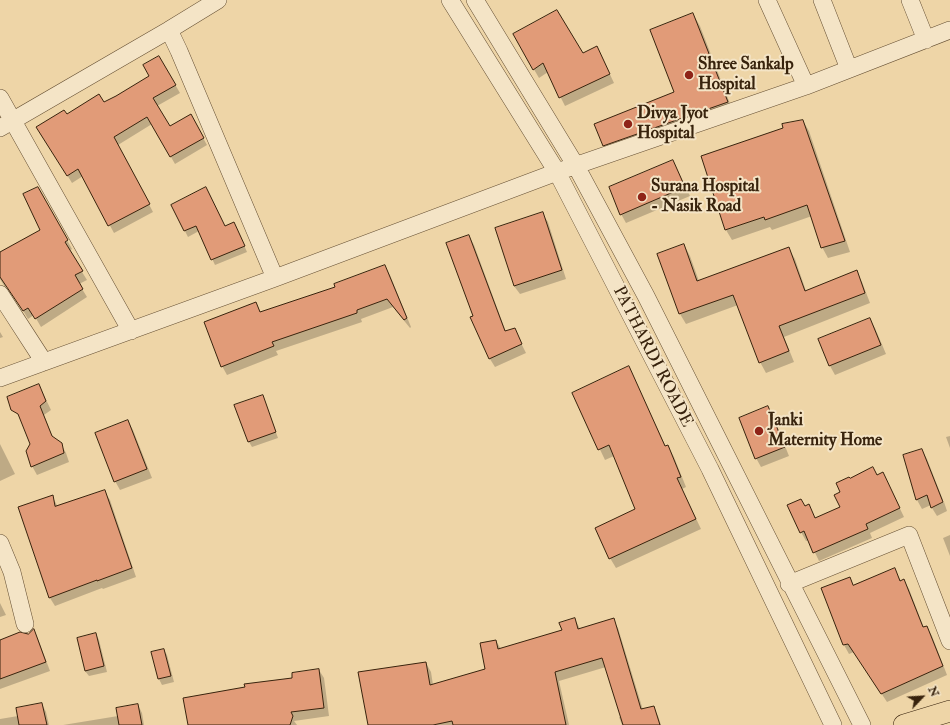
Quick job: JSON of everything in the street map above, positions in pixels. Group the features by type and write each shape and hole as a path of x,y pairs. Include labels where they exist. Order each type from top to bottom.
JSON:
{"main road":[{"path":"904,725 950,711"}],"street":[{"path":"7,124 218,0"},
{"name":"PATHARDI ROADE","path":"450,0 557,172 710,469 833,725"},
{"path":"475,0 576,166 646,296 789,584 862,725"},
{"path":"767,0 806,86"},
{"path":"822,0 849,69"},
{"path":"910,0 926,40"},
{"path":"169,30 275,278"},
{"path":"0,378 275,278 557,172 806,86 950,30"},
{"path":"0,98 7,124 131,331"},
{"path":"0,294 44,362"},
{"path":"789,584 909,535 950,641"},
{"path":"0,544 12,572 25,624"}],"building":[{"path":"557,10 583,53 597,46 610,74 559,98 543,63 533,70 513,34"},
{"path":"693,13 728,102 603,146 594,124 674,92 650,30"},
{"path":"159,56 176,85 153,98 170,126 191,114 204,138 170,157 147,117 114,137 150,204 108,226 78,169 67,176 36,127 64,110 67,114 99,94 104,102 116,96 149,76 143,65"},
{"path":"803,120 845,241 821,248 807,205 765,220 764,217 725,230 701,156 783,128 782,124"},
{"path":"673,160 685,187 620,215 609,187"},
{"path":"38,187 68,240 65,242 83,271 75,275 83,289 35,319 28,308 23,311 0,277 0,252 40,230 23,194"},
{"path":"206,187 225,226 234,222 245,246 211,260 196,226 184,231 171,205"},
{"path":"543,212 562,270 514,286 495,228"},
{"path":"469,235 505,331 515,328 522,344 489,359 470,317 473,316 446,243"},
{"path":"684,244 697,281 789,247 805,291 857,270 865,293 779,326 789,351 759,363 733,295 679,314 657,254"},
{"path":"385,265 407,318 404,320 387,299 357,310 357,313 272,342 274,346 221,367 204,322 256,302 260,312 335,287 334,284"},
{"path":"870,318 881,345 829,366 818,339"},
{"path":"629,366 665,446 668,445 681,477 677,478 696,519 609,559 595,528 635,509 609,445 598,450 572,393"},
{"path":"39,384 46,401 40,406 52,436 62,443 64,453 31,467 26,451 30,444 18,414 11,410 7,397"},
{"path":"263,395 276,432 248,442 234,405"},
{"path":"768,406 785,447 755,459 739,418"},
{"path":"128,420 147,469 114,482 95,433"},
{"path":"922,449 943,502 931,508 927,495 916,500 903,455"},
{"path":"873,467 877,475 883,472 900,508 866,524 868,529 813,553 804,531 800,533 787,505 801,499 805,506 809,504 815,518 840,507 834,495 840,492 836,483"},
{"path":"105,490 132,568 49,598 18,507 53,495 55,506"},
{"path":"895,568 900,581 904,579 923,627 927,626 943,666 881,694 848,644 843,645 821,588 850,577 853,585"},
{"path":"575,618 578,629 614,618 641,709 654,706 660,725 623,725 602,658 555,672 566,725 453,725 452,721 433,725 368,725 358,672 426,662 430,685 485,669 480,643 496,640 498,649 562,630 559,623"},
{"path":"34,629 46,662 0,679 0,640 20,632 28,634"},
{"path":"96,633 104,666 85,671 77,638"},
{"path":"164,649 171,676 158,679 151,652"},
{"path":"319,669 324,708 291,712 293,716 290,725 188,725 183,698 245,687 244,684 292,678 292,673"},
{"path":"42,703 47,725 19,725 16,708"},
{"path":"138,704 142,725 119,725 116,708"}],"place":[{"name":"Shree Sankalp Hospital","path":"689,75"},
{"name":"Divya Jyot Hospital","path":"628,124"},
{"name":"Surana Hospital - Nasik Road","path":"642,197"},
{"name":"Janki Maternity Home","path":"759,431"}]}
